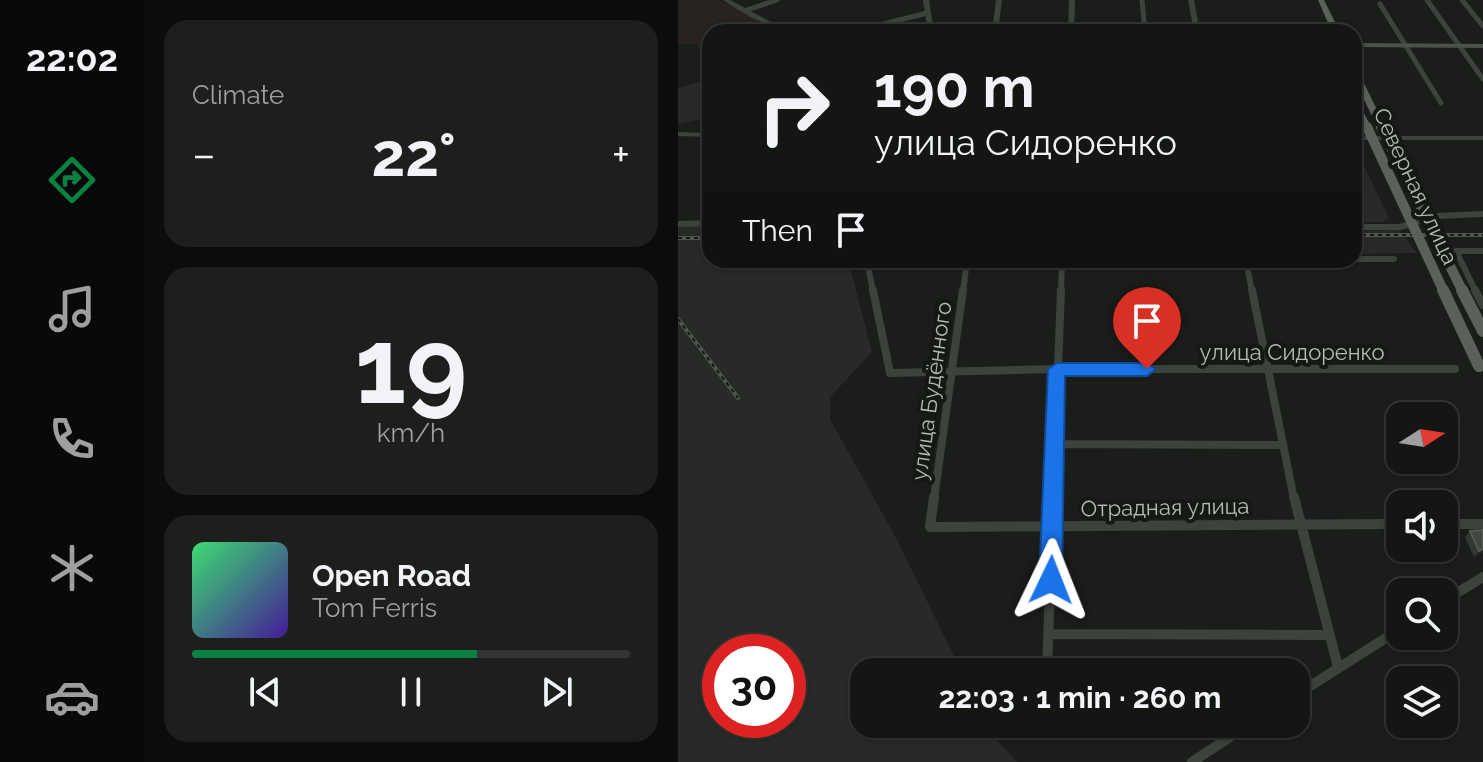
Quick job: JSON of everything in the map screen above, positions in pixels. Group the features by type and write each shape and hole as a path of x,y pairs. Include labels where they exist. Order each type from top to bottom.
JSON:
{"main road":[{"path":"1318,0 1325,24"},
{"path":"1318,0 1332,24"},
{"path":"1362,45 1483,46"},
{"name":"Северная улица","path":"1362,87 1483,331"},
{"name":"Северная улица","path":"1362,117 1483,375"}],"street":[{"path":"726,0 774,24"},
{"path":"747,10 777,0"},
{"path":"926,0 929,24"},
{"path":"996,24 999,0"},
{"path":"1071,24 1072,0"},
{"path":"1142,0 1144,24"},
{"path":"1191,0 1196,24"},
{"path":"1427,0 1483,79"},
{"path":"1462,0 1483,26"},
{"path":"1380,4 1441,103"},
{"path":"884,24 927,13"},
{"path":"678,134 702,135"},
{"path":"1362,136 1483,138"},
{"path":"1362,227 1400,227 1437,216 1483,214"},
{"path":"678,224 702,223"},
{"path":"1483,251 1456,251 1483,305"},
{"path":"1362,259 1394,259"},
{"name":"улица Сидоренко","path":"869,268 890,373 1057,369 1455,369"},
{"name":"улица Будённого","path":"930,527 966,268"},
{"path":"1048,658 1062,268"},
{"path":"1248,268 1299,524 1338,667"},
{"path":"1055,444 1282,445"},
{"name":"Отрадная улица","path":"930,527 1386,524"},
{"path":"1458,524 1483,524"},
{"path":"1458,592 1483,577"},
{"path":"1049,634 1328,635"},
{"path":"1310,686 1386,638"},
{"path":"1192,762 1229,738"}],"shaded area":[{"path":"678,0 719,0 767,24 702,24 702,52 695,44 678,44"},
{"path":"702,81 702,119 678,124 678,88"},
{"path":"1362,162 1389,218 1382,222 1362,222"},
{"path":"702,225 702,268 850,268 872,352 830,397 830,419 895,536 955,658 850,658 850,738 995,738 1017,762 678,762 678,226"},
{"path":"1398,230 1417,253 1362,254 1362,231"}],"building":[{"path":"1483,530 1483,549 1479,551 1470,531"}],"railway":[{"path":"1362,235 1483,235"},
{"path":"678,238 702,238"},
{"path":"678,319 738,398"}],"route":[{"path":"1051,580 1057,369 1147,369"}]}
